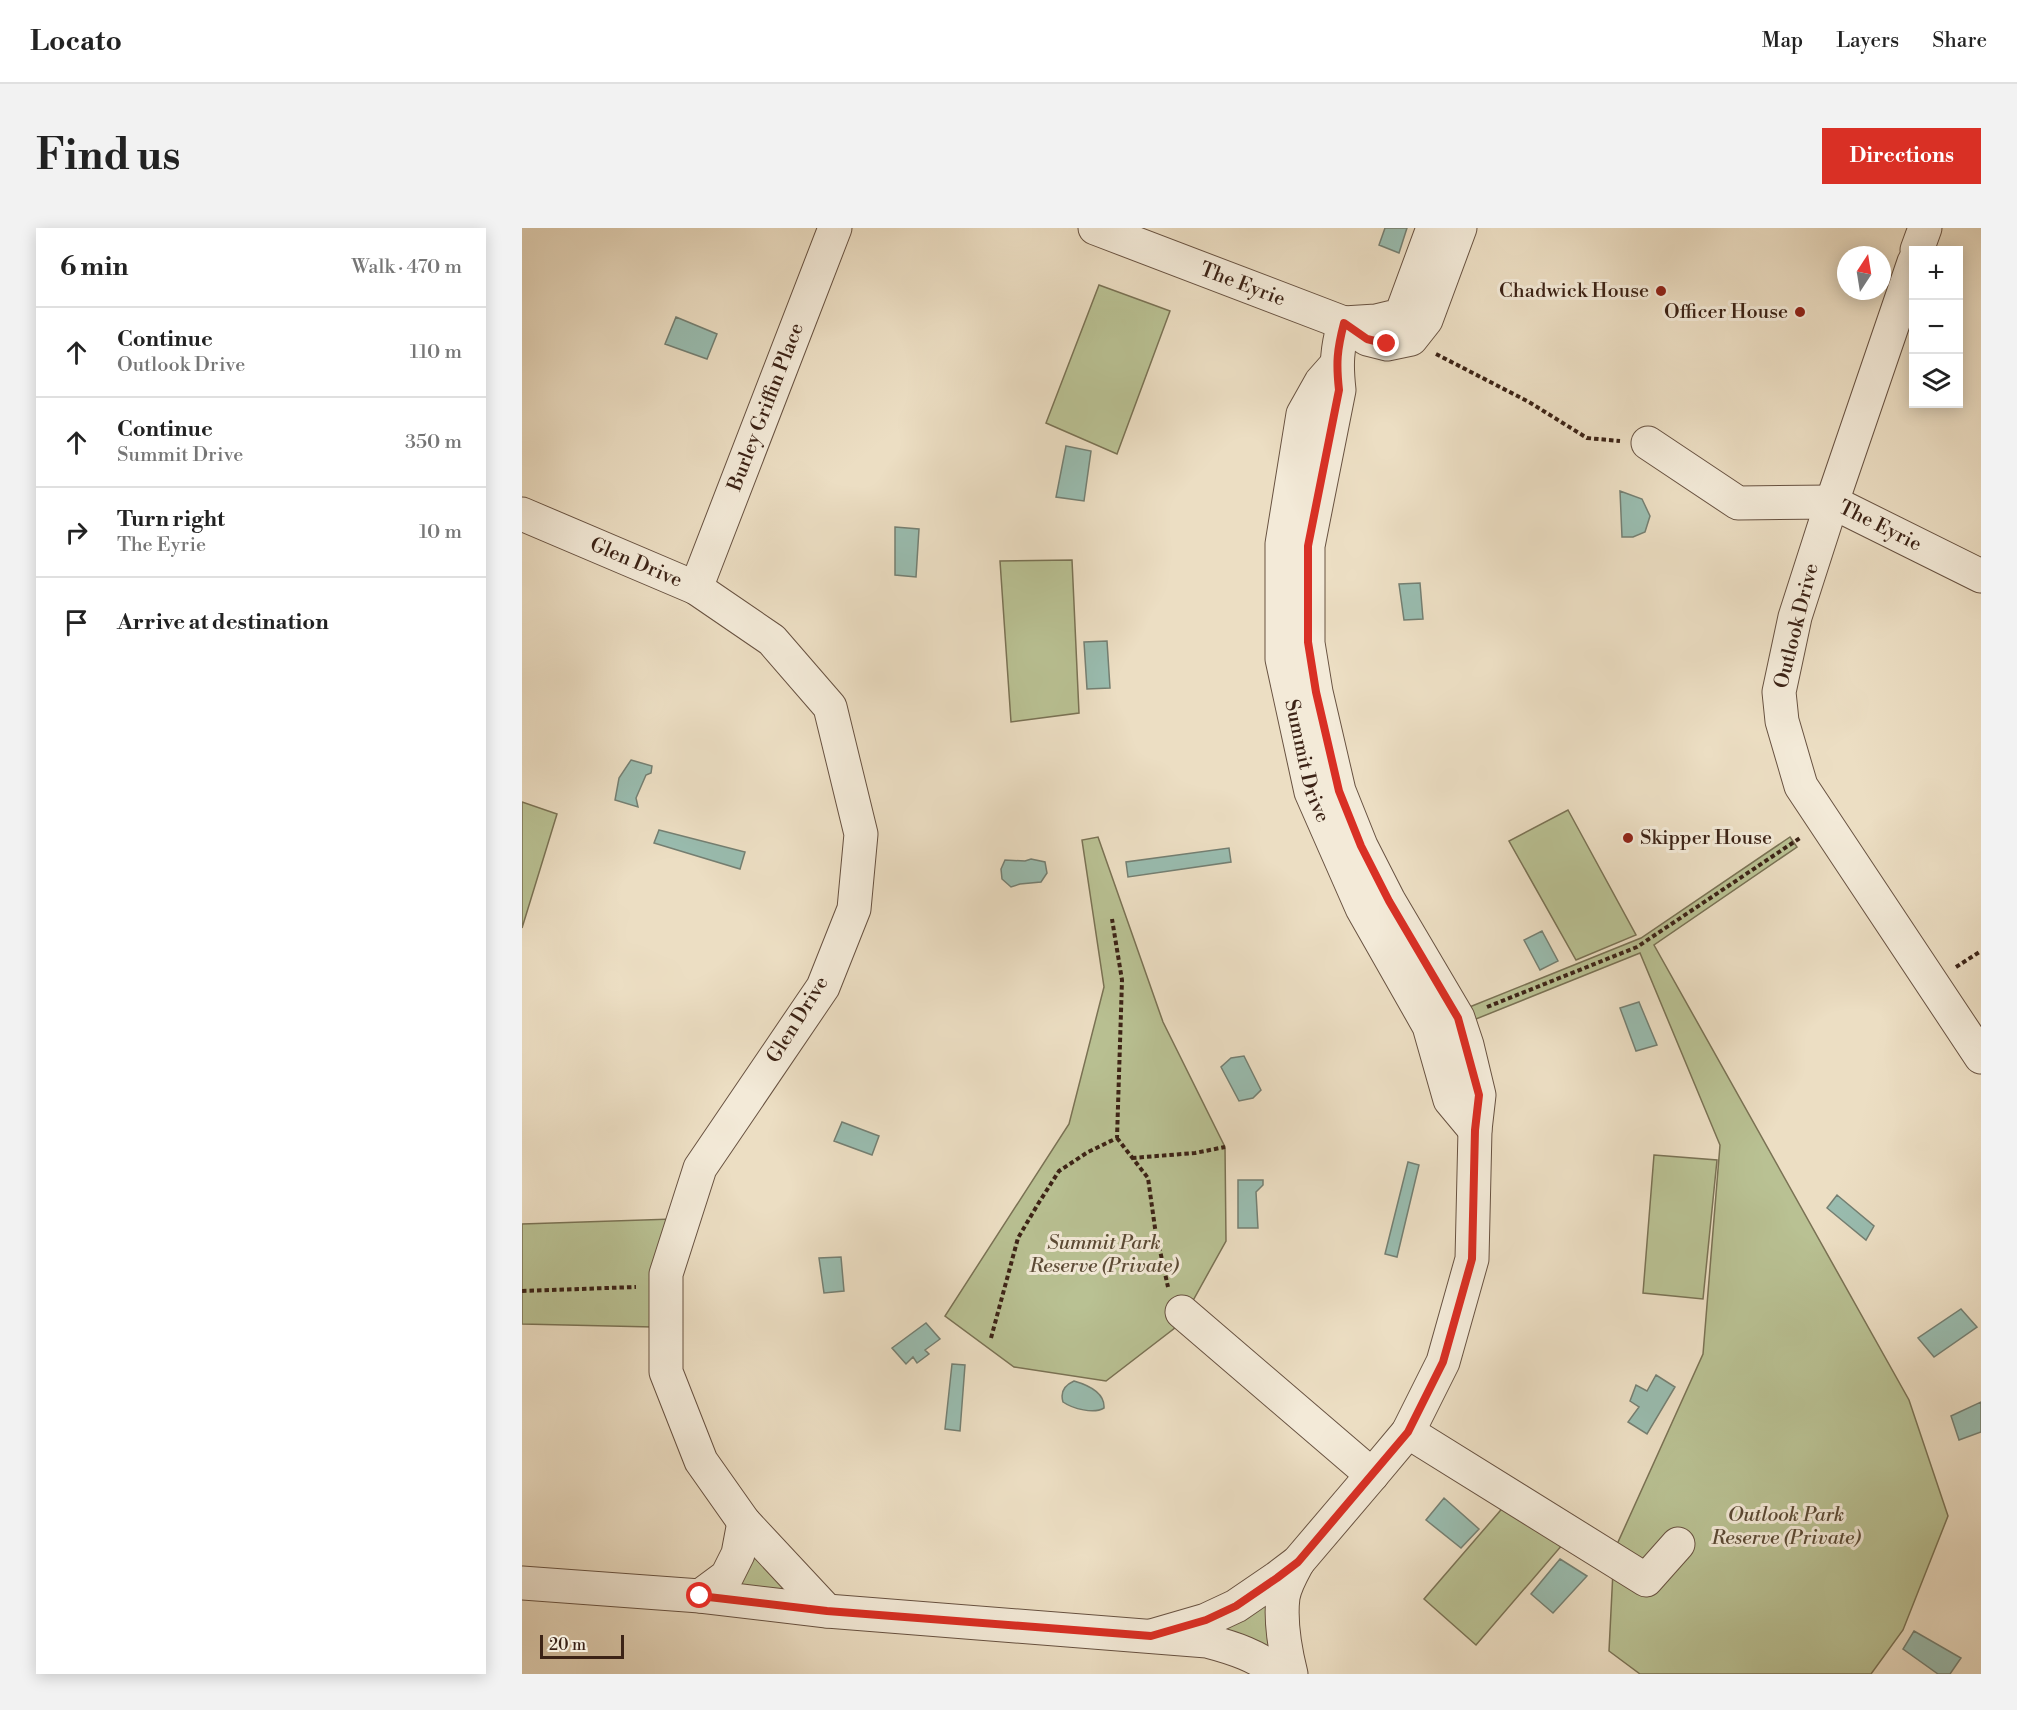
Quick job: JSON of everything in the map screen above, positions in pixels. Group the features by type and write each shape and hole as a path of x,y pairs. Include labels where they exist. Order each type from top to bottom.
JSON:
{"street":[{"name":"Burley Griffin Place","path":"696,588 835,228"},
{"name":"The Eyrie","path":"1095,228 1344,323 1367,339 1387,344 1411,339 1426,320 1460,228"},
{"path":"1344,323 1376,321 1401,315 1432,228"},
{"path":"1918,246 1925,228"},
{"name":"Outlook Drive","path":"1909,277 1832,502 1796,617 1779,692 1782,721 1801,786 1981,1057"},
{"name":"Summit Drive","path":"1291,1674 1285,1650 1283,1598 1288,1580 1298,1562 1408,1432 1443,1362 1472,1259 1475,1130 1479,1095 1458,1018 1389,901 1361,846 1339,791 1316,692 1308,642 1308,546 1339,390 1337,351 1344,323"},
{"name":"Summit Drive","path":"1336,365 1321,382 1303,414 1282,544 1282,660 1311,792 1362,908 1429,1026 1450,1101 1475,1130"},
{"name":"The Eyrie","path":"1648,443 1737,503 1832,502 1981,576"},
{"name":"Glen Drive","path":"522,514 696,588 772,640 830,707 861,834 854,909 823,987 700,1168 666,1274 666,1372 701,1461 744,1522 827,1611"},
{"path":"1182,1311 1372,1475"},
{"path":"1408,1432 1646,1580 1678,1544"},
{"path":"700,1596 727,1576 738,1554 744,1522"},
{"name":"Summit Drive","path":"1151,1636 1206,1620 1236,1606 1298,1562"},
{"path":"522,1583 700,1596 827,1611 1207,1641 1239,1649 1270,1665 1280,1674"}],"path":[{"path":"1432,352 1529,402 1587,438 1648,443"},
{"path":"1458,1018 1637,947 1823,822"},
{"path":"1112,919 1122,980 1117,1138 1148,1178 1153,1217 1166,1279 1172,1301 1182,1311"},
{"path":"992,1338 1018,1238 1038,1204 1059,1171 1088,1152 1117,1138"},
{"path":"1131,1158 1161,1158 1225,1147"},
{"path":"522,1291 646,1286"}],"green space":[{"path":"1099,285 1170,311 1117,454 1046,423"},
{"path":"1072,560 1079,713 1011,722 1000,561"},
{"path":"522,802 557,814 522,928"},
{"path":"1568,810 1636,935 1576,960 1509,841"},
{"name":"Summit Park Reserve (Private)","path":"1098,837 1163,1022 1225,1147 1226,1241 1180,1324 1106,1381 1014,1367 945,1316 1069,1124 1104,987 1082,840"},
{"name":"Outlook Park Reserve (Private)","path":"1790,837 1797,847 1654,945 1909,1400 1948,1516 1903,1630 1871,1674 1640,1674 1609,1651 1614,1551 1703,1354 1720,1145 1640,953 1471,1021 1467,1008 1641,938"},
{"path":"1654,1155 1717,1160 1703,1299 1643,1293"},
{"path":"673,1219 653,1327 522,1324 522,1224"},
{"path":"1506,1504 1563,1544 1476,1645 1424,1599"},
{"path":"750,1550 791,1591 730,1591"},
{"path":"1270,1599 1271,1652 1216,1630"}],"shaded area":[{"path":"1385,228 1407,228 1399,253 1379,245"},
{"path":"676,317 717,334 707,359 665,344"},
{"path":"1066,446 1091,451 1084,501 1056,497"},
{"path":"1620,491 1642,499 1650,516 1645,532 1633,537 1622,537"},
{"path":"895,527 919,529 916,577 895,575"},
{"path":"1420,583 1423,619 1404,620 1399,584"},
{"path":"1107,641 1110,688 1087,689 1084,642"},
{"path":"631,760 652,766 651,773 646,775 636,798 638,807 615,800 619,778"},
{"path":"659,830 745,852 740,869 654,843"},
{"path":"1229,848 1231,862 1128,877 1126,862"},
{"path":"1031,859 1045,862 1047,873 1041,882 1011,887 1002,879 1001,869 1005,860"},
{"path":"1542,931 1558,961 1540,970 1524,940"},
{"path":"1639,1002 1657,1045 1636,1051 1620,1008"},
{"path":"1244,1056 1261,1090 1253,1098 1239,1101 1221,1067 1231,1058"},
{"path":"842,1122 879,1136 872,1155 834,1141"},
{"path":"1408,1162 1419,1165 1397,1257 1385,1254"},
{"path":"1238,1180 1263,1180 1263,1185 1256,1192 1258,1228 1238,1228"},
{"path":"1837,1195 1874,1226 1866,1240 1827,1208"},
{"path":"841,1257 844,1291 824,1293 819,1258"},
{"path":"1961,1309 1977,1327 1934,1357 1918,1338"},
{"path":"926,1323 940,1339 925,1350 929,1354 917,1363 913,1357 906,1364 892,1348"},
{"path":"952,1364 965,1365 960,1431 945,1429"},
{"path":"1656,1375 1675,1387 1647,1434 1628,1422 1639,1407 1630,1401 1636,1385 1647,1391"},
{"path":"1074,1381 1090,1387 1099,1394 1104,1408 1095,1411 1084,1410 1063,1402 1064,1389"},
{"path":"1981,1402 1981,1432 1959,1440 1951,1416"},
{"path":"1444,1498 1479,1529 1461,1548 1426,1520"},
{"path":"1560,1559 1587,1576 1553,1613 1531,1594"},
{"path":"1914,1631 1961,1658 1950,1674 1938,1674 1903,1649"}],"place":[{"name":"Chadwick House","path":"1661,291"},
{"name":"Officer House","path":"1800,312"},
{"name":"Skipper House","path":"1628,838"}],"route":[{"path":"700,1596 827,1611 1151,1636 1206,1620 1236,1606 1298,1562 1408,1432 1443,1362 1472,1259 1475,1130 1479,1095 1458,1018 1389,901 1361,846 1339,791 1316,692 1308,642 1308,546 1339,390 1337,351 1344,323 1367,339 1387,344"}]}
